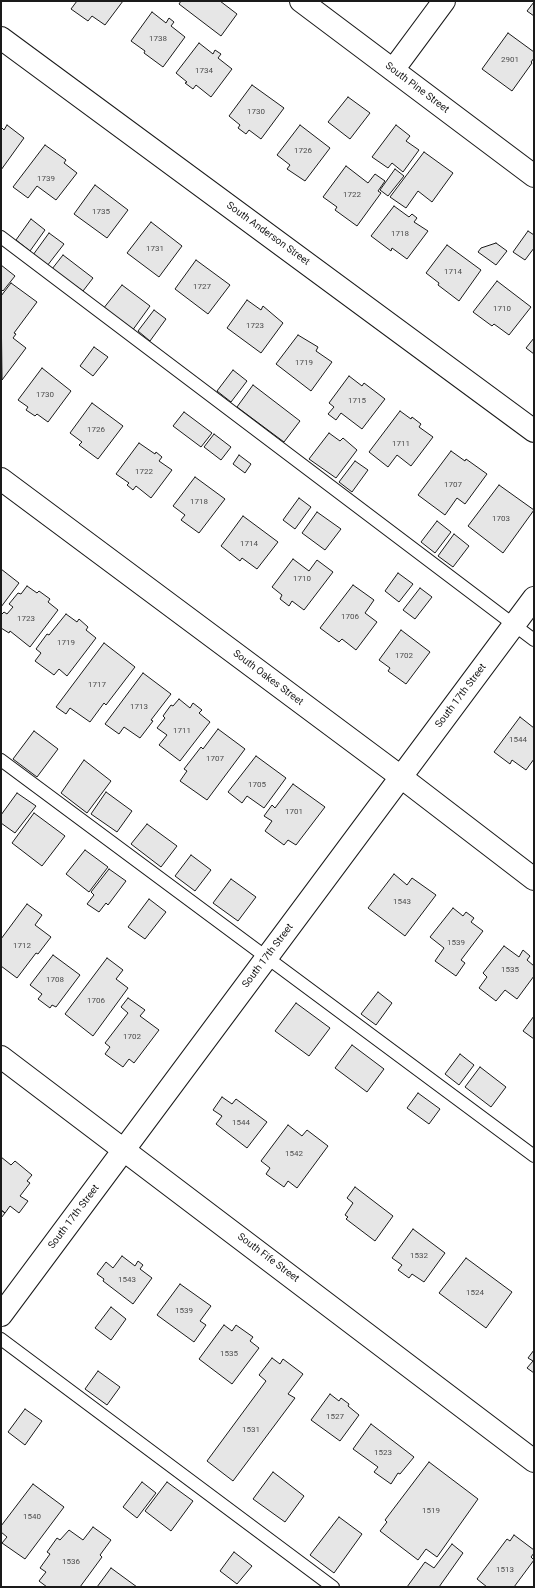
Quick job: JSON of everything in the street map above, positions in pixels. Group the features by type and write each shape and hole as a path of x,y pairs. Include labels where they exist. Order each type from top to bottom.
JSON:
{"street":[{"name":"South Pine Street","path":"301,1 534,176"},
{"path":"393,70 444,1"},
{"name":"South Anderson Street","path":"1,38 534,431"},
{"name":"South Oakes Street","path":"1,479 401,777 534,879"},
{"name":"South 17th Street","path":"1,1315 534,598"},
{"name":"South Fife Street","path":"1,1057 125,1149 534,1461"}],"lane":[{"path":"1,237 534,640"},
{"path":"1,760 534,1156"},
{"path":"1,1339 333,1587"}],"building":[{"path":"77,1 123,1 105,25 92,16 88,21 71,9"},
{"path":"181,1 220,1 237,14 221,36 179,4"},
{"path":"534,2 534,16 527,11"},
{"path":"152,12 166,23 169,18 174,22 171,26 185,37 163,67 131,41"},
{"path":"508,33 534,52 532,63 512,91 482,69"},
{"path":"199,43 213,54 215,50 221,54 218,58 232,69 211,97 196,85 193,89 176,73"},
{"path":"252,85 284,108 261,139 249,130 246,134 238,128 240,125 229,116"},
{"path":"348,97 370,113 350,139 328,122"},
{"path":"7,125 24,138 1,170 1,127 4,130"},
{"path":"300,125 330,148 305,181 287,169 290,165 277,155"},
{"path":"396,125 410,136 406,141 419,150 403,172 392,163 388,168 372,157"},
{"path":"45,145 66,160 64,163 77,173 56,200 37,186 28,198 13,187"},
{"path":"424,152 453,173 432,202 418,191 406,208 390,197"},
{"path":"346,166 368,183 375,174 385,181 378,191 381,193 357,226 335,210 337,207 323,197"},
{"path":"395,169 404,176 388,196 380,190"},
{"path":"95,185 128,210 107,238 74,214"},
{"path":"394,206 409,217 412,214 417,218 414,222 428,231 407,259 392,248 391,251 371,236"},
{"path":"31,219 45,230 30,251 16,240"},
{"path":"151,222 182,246 159,277 127,253"},
{"path":"528,231 534,235 534,248 525,260 513,252"},
{"path":"49,233 64,244 47,266 33,255"},
{"path":"496,243 507,251 496,265 478,252 481,248"},
{"path":"447,245 481,270 459,301 438,285 439,283 426,273"},
{"path":"63,255 93,278 83,291 52,269"},
{"path":"196,260 230,285 208,314 175,289"},
{"path":"1,265 15,276 3,291 1,289"},
{"path":"497,281 531,307 509,335 494,324 492,326 473,312"},
{"path":"11,283 37,302 14,333 16,334 13,338 26,348 2,380 1,296"},
{"path":"122,285 150,306 132,331 103,309"},
{"path":"247,300 261,310 263,306 283,323 261,353 227,328"},
{"path":"154,310 166,319 150,341 138,331"},
{"path":"298,335 318,347 316,351 332,362 311,391 276,364"},
{"path":"534,338 534,354 526,348"},
{"path":"94,347 108,357 93,376 80,366"},
{"path":"42,368 71,391 48,422 37,414 35,416 26,410 28,407 18,400"},
{"path":"233,370 247,381 231,402 217,391"},
{"path":"349,376 362,386 364,383 385,399 362,429 341,413 336,420 328,414 334,407 329,403"},
{"path":"253,385 300,421 284,442 237,407"},
{"path":"92,403 123,426 98,459 79,445 82,442 70,433"},
{"path":"400,411 411,419 412,417 421,424 419,427 433,437 411,466 397,455 388,467 369,452"},
{"path":"184,412 212,433 201,447 173,426"},
{"path":"329,433 340,441 343,438 357,450 336,478 309,459"},
{"path":"214,434 231,447 221,460 204,447"},
{"path":"139,443 155,454 156,452 162,457 159,461 172,470 151,498 136,486 133,490 127,485 129,483 116,474"},
{"path":"451,451 465,461 466,459 487,474 465,504 457,498 445,515 418,495"},
{"path":"239,455 251,464 245,473 233,464"},
{"path":"355,461 368,470 352,492 339,482"},
{"path":"195,477 225,499 199,533 181,520 185,515 173,506"},
{"path":"499,485 534,510 503,553 468,526"},
{"path":"299,498 311,507 295,529 283,520"},
{"path":"317,512 341,529 325,550 302,533"},
{"path":"243,516 278,542 257,569 242,558 240,561 221,546"},
{"path":"437,521 451,532 435,553 421,542"},
{"path":"454,534 469,546 453,567 438,556"},
{"path":"293,559 309,571 317,560 333,572 304,610 292,601 289,606 280,599 282,595 272,587"},
{"path":"1,569 19,583 1,607"},
{"path":"398,573 413,584 399,602 385,591"},
{"path":"353,585 374,600 365,613 377,622 356,650 342,639 339,642 320,628"},
{"path":"27,586 37,593 39,591 50,599 48,602 58,610 30,647 10,631 9,633 1,628 1,615 4,612 7,614 13,607 9,604 18,593 21,594"},
{"path":"420,588 432,597 415,619 403,610"},
{"path":"66,614 77,622 79,619 88,627 86,630 96,638 67,676 59,669 54,675 35,661 41,653 36,649 47,634 49,635"},
{"path":"401,630 430,652 406,684 388,671 390,668 379,660"},
{"path":"104,643 135,667 106,705 104,703 90,722 70,708 66,714 56,707"},
{"path":"143,673 171,694 151,720 153,721 140,738 124,727 119,734 105,724"},
{"path":"179,699 190,708 193,703 202,710 199,713 210,722 180,761 159,745 167,735 157,728 165,718 163,716 171,705 173,706"},
{"path":"520,717 534,728 534,759 526,770 512,760 510,764 494,752"},
{"path":"218,729 245,749 207,800 180,781 187,771 184,769 201,747 203,749"},
{"path":"34,731 58,749 37,777 13,759"},
{"path":"256,756 286,778 264,808 247,796 242,803 228,792"},
{"path":"84,760 111,781 87,813 61,793"},
{"path":"293,784 325,807 296,845 288,840 284,845 265,831 272,821 264,816 272,805 275,808"},
{"path":"106,792 132,811 117,832 91,814"},
{"path":"17,793 36,806 15,833 1,823 1,815"},
{"path":"34,813 65,836 42,866 12,843"},
{"path":"147,824 177,846 161,867 131,844"},
{"path":"85,850 108,867 89,892 66,874"},
{"path":"191,855 211,870 195,891 175,876"},
{"path":"109,869 126,881 108,905 106,903 99,912 87,904 94,895 91,892"},
{"path":"394,874 407,885 412,878 436,895 405,936 368,908"},
{"path":"231,879 256,897 238,921 213,903"},
{"path":"149,899 166,912 145,939 128,927"},
{"path":"27,904 42,915 35,925 51,937 38,954 36,953 17,978 1,966 1,939"},
{"path":"453,908 463,916 466,912 474,918 471,922 483,931 461,960 465,963 456,976 435,961 444,948 430,937"},
{"path":"504,946 519,957 523,950 530,956 527,960 534,966 534,976 517,999 505,990 496,1001 479,988 487,977 483,973"},
{"path":"53,955 80,975 56,1007 52,1005 50,1008 38,999 42,994 30,985"},
{"path":"107,958 123,970 116,979 128,988 93,1036 65,1014"},
{"path":"378,992 392,1003 376,1025 361,1014"},
{"path":"128,998 145,1010 140,1016 159,1030 134,1063 129,1059 123,1067 105,1054 110,1047 105,1043 128,1013 121,1007"},
{"path":"296,1003 330,1028 309,1056 275,1031"},
{"path":"534,1016 534,1039 523,1031"},
{"path":"352,1045 384,1069 367,1092 335,1068"},
{"path":"460,1054 474,1065 459,1085 445,1074"},
{"path":"480,1067 506,1087 491,1107 465,1087"},
{"path":"418,1093 440,1109 429,1124 407,1108"},
{"path":"222,1097 232,1104 236,1099 267,1122 247,1148 216,1124 222,1116 213,1110"},
{"path":"288,1125 302,1136 307,1130 328,1146 297,1188 288,1181 284,1187 266,1174 270,1168 261,1161"},
{"path":"1,1157 11,1165 15,1161 32,1175 27,1181 30,1183 20,1196 28,1201 19,1213 10,1206 5,1213 1,1210"},
{"path":"355,1187 393,1216 375,1241 346,1219 348,1217 345,1215 353,1203 347,1198"},
{"path":"1,1210 5,1213 1,1218"},
{"path":"413,1229 445,1253 424,1282 412,1274 409,1278 398,1270 402,1265 392,1258"},
{"path":"122,1256 135,1266 138,1261 143,1265 140,1269 152,1278 133,1304 103,1281 104,1279 97,1274 106,1262 113,1268"},
{"path":"466,1258 512,1292 486,1328 439,1293"},
{"path":"180,1284 211,1306 200,1321 206,1325 194,1342 157,1315"},
{"path":"111,1307 126,1319 111,1340 95,1328"},
{"path":"224,1325 232,1331 236,1325 253,1337 250,1341 259,1348 232,1384 199,1359"},
{"path":"534,1350 534,1373 527,1368 533,1361 528,1358"},
{"path":"272,1358 280,1364 283,1359 303,1374 288,1394 295,1398 233,1481 207,1461 266,1381 259,1375"},
{"path":"98,1371 120,1387 107,1405 85,1389"},
{"path":"330,1394 339,1401 341,1398 359,1415 340,1441 311,1420"},
{"path":"25,1409 42,1421 25,1445 8,1432"},
{"path":"371,1424 414,1457 400,1474 398,1473 391,1484 374,1472 378,1467 353,1449"},
{"path":"429,1462 478,1499 437,1557 426,1549 418,1560 380,1531 387,1522 385,1520"},
{"path":"273,1472 304,1496 285,1522 253,1499"},
{"path":"142,1482 156,1493 137,1518 123,1507"},
{"path":"167,1482 193,1501 171,1531 145,1511"},
{"path":"33,1484 64,1507 25,1559 2,1543 7,1537 1,1532 1,1526"},
{"path":"339,1517 362,1534 334,1573 310,1555"},
{"path":"93,1527 111,1540 100,1555 102,1557 80,1587 47,1587 39,1581 46,1572 40,1568 50,1554 47,1552 57,1538 60,1540 69,1530 83,1540"},
{"path":"514,1535 534,1550 531,1557 534,1560 514,1587 487,1587 477,1579 507,1539 510,1541"},
{"path":"452,1544 463,1553 439,1587 407,1587 425,1562 434,1568"},
{"path":"234,1552 252,1566 237,1584 220,1571"},
{"path":"111,1568 137,1587 97,1587"}]}
